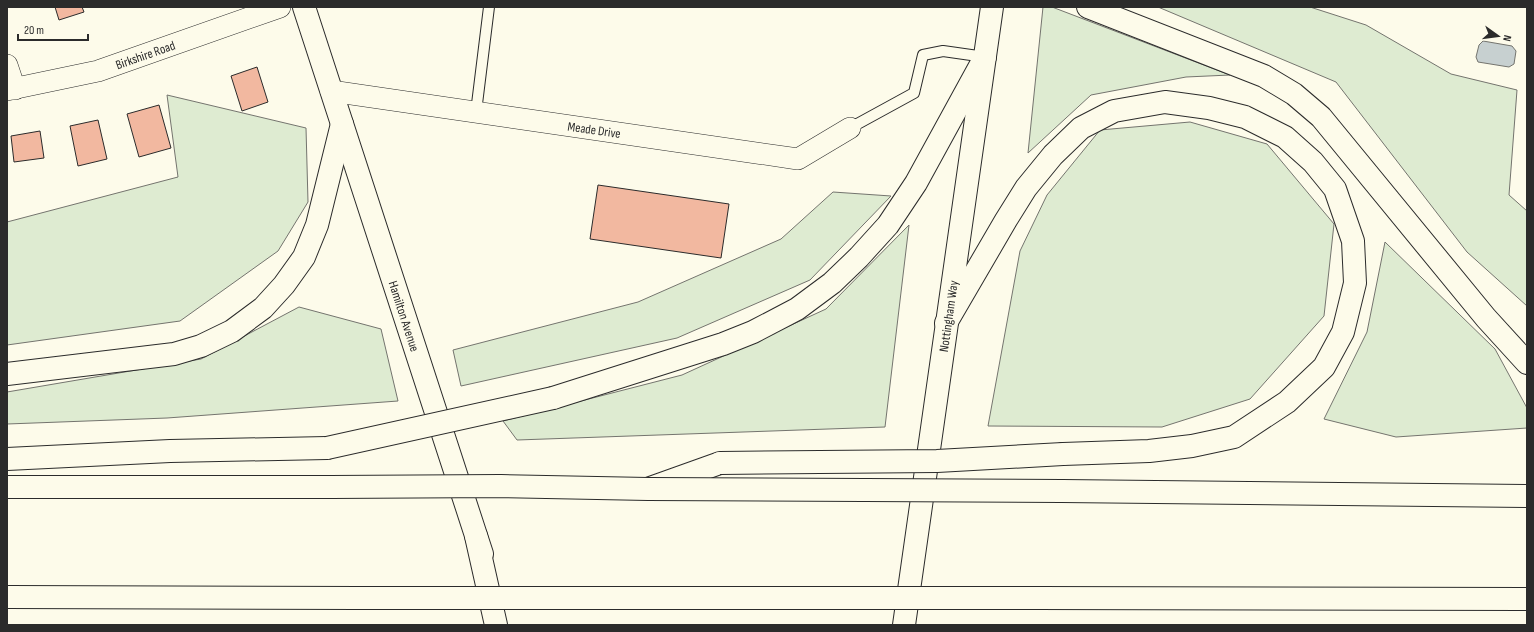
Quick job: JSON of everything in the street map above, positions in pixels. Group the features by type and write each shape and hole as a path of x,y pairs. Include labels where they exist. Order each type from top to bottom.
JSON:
{"main road":[{"name":"Hamilton Avenue","path":"304,7 504,625"},
{"name":"Nottingham Way","path":"904,625 992,7"},
{"path":"1088,7 1264,76 1294,94 1321,117 1486,318 1527,363"},
{"path":"7,458 170,451 326,448 553,398 723,344 753,332 796,309 832,283 860,257 888,225 916,183 985,57"},
{"path":"648,489 720,463 937,461 1149,451 1192,446 1234,437 1287,402 1324,367 1343,332 1355,283 1353,241 1335,189 1312,162 1285,137 1245,117 1209,108 1165,102 1114,110 1081,128 1053,156 1026,188 946,323"},
{"path":"7,374 174,354 201,346 232,331 263,308 284,285 304,256 317,225 342,124"},
{"path":"7,487 501,486 648,489 1062,491 1527,496"},
{"path":"476,536 496,625"},
{"path":"7,597 1527,599"}],"street":[{"name":"Birkshire Road","path":"11,89 98,71 280,7"},
{"path":"7,65 11,89"},
{"name":"Meade Drive","path":"331,91 798,159 850,128"}],"lane":[{"path":"476,112 489,7"},
{"path":"850,128 914,93 923,55 943,51 985,57"}],"green space":[{"path":"1043,7 1052,7 1230,75 1186,77 1091,95 1028,153"},
{"path":"1158,7 1310,7 1366,25 1451,74 1517,90 1509,195 1527,211 1527,306 1467,252 1336,82"},
{"path":"167,95 306,128 308,202 278,251 180,321 7,345 7,222 178,177"},
{"path":"1190,122 1267,144 1334,224 1324,316 1250,399 1162,427 988,426 1020,251 1047,195 1100,130"},
{"path":"833,192 891,196 810,280 677,338 461,386 453,350 638,302 781,239"},
{"path":"909,225 885,427 517,440 503,421 682,375 826,309"},
{"path":"1385,242 1495,349 1527,408 1527,428 1396,437 1324,419 1367,332"},
{"path":"299,307 381,329 398,401 167,418 7,424 7,392 201,359"}],"shaded area":[{"path":"1483,41 1512,46 1516,51 1514,64 1509,67 1478,62 1476,57 1479,45"}],"building":[{"path":"55,7 82,7 84,12 59,20"},
{"path":"257,67 268,102 242,111 231,76"},
{"path":"159,105 171,148 139,157 127,114"},
{"path":"98,120 107,159 78,166 70,126"},
{"path":"40,131 44,158 14,162 11,136"},
{"path":"598,185 729,204 721,258 590,239"}]}
